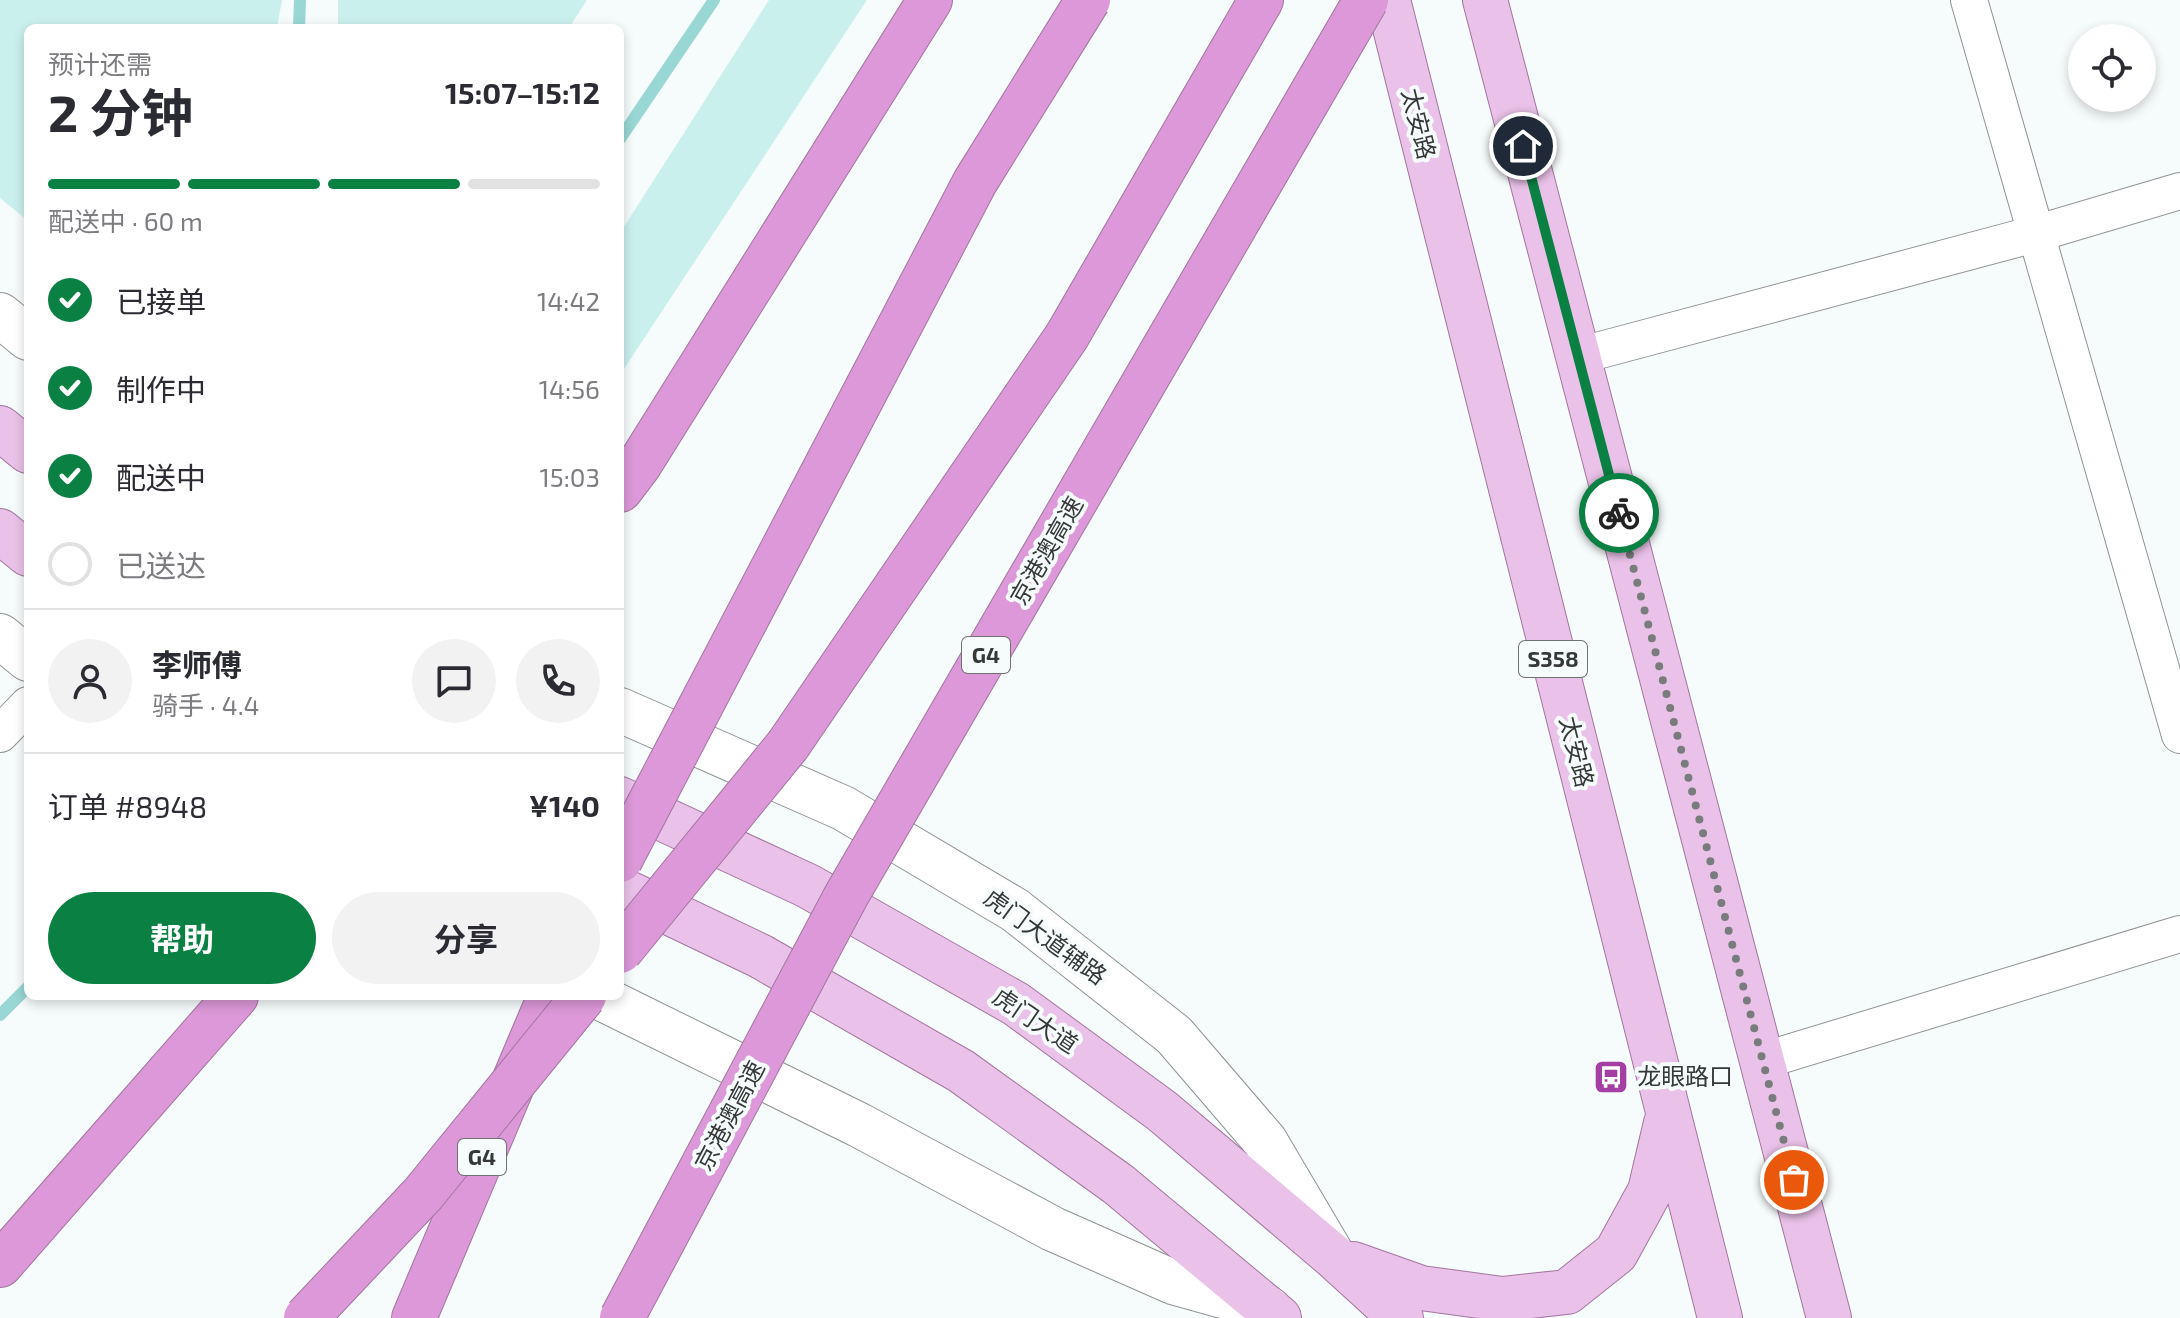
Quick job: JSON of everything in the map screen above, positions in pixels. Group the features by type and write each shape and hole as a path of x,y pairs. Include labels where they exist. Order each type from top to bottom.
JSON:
{"highway":[{"path":"624,485 930,0"},
{"path":"624,852 975,182 1088,0"},
{"path":"624,946 788,745 1067,336 1261,0"},
{"name":"京港澳高速","path":"622,1318 846,896 1366,0"},
{"path":"0,1265 232,1000"},
{"name":"G4","path":"414,1318 548,1000"},
{"path":"306,1318 423,1194 581,1000"}],"main road":[{"name":"太安路","path":"1388,0 1720,1318"},
{"path":"1485,0 1829,1318"},
{"path":"0,315 24,335"},
{"path":"0,428 24,448"},
{"path":"0,531 24,551"},
{"path":"0,636 24,656"},
{"name":"虎门大道辅路","path":"624,712 843,808 1015,910 1174,1035 1265,1141 1333,1256"},
{"name":"虎门大道","path":"624,801 808,886 1016,1004 1162,1111 1401,1318"},
{"path":"624,891 760,956 961,1071 1118,1184 1274,1314"},
{"path":"605,1000 859,1125 1053,1229 1173,1282 1274,1314"},
{"path":"1333,1256 1421,1288 1502,1299 1567,1292 1616,1253 1650,1191 1668,1116"}],"street":[{"path":"1969,0 2180,735"},
{"path":"1578,356 2035,234 2180,191"},
{"path":"0,734 24,709"},
{"path":"1762,1061 2180,934"}],"shaded area":[{"path":"0,0 282,0 278,24 24,24 24,218 0,198"},
{"path":"338,0 587,0 572,24 338,24"},
{"path":"769,0 867,0 624,369 624,227"}],"waterway":[{"path":"299,24 300,0"},
{"path":"624,133 714,0"},
{"path":"0,1015 24,991"}],"way so far":[{"path":"1619,513 1794,1180"}],"place":[{"name":"龙眼路口","path":"1611,1077"}],"route":[{"path":"1523,146 1619,513"}]}
